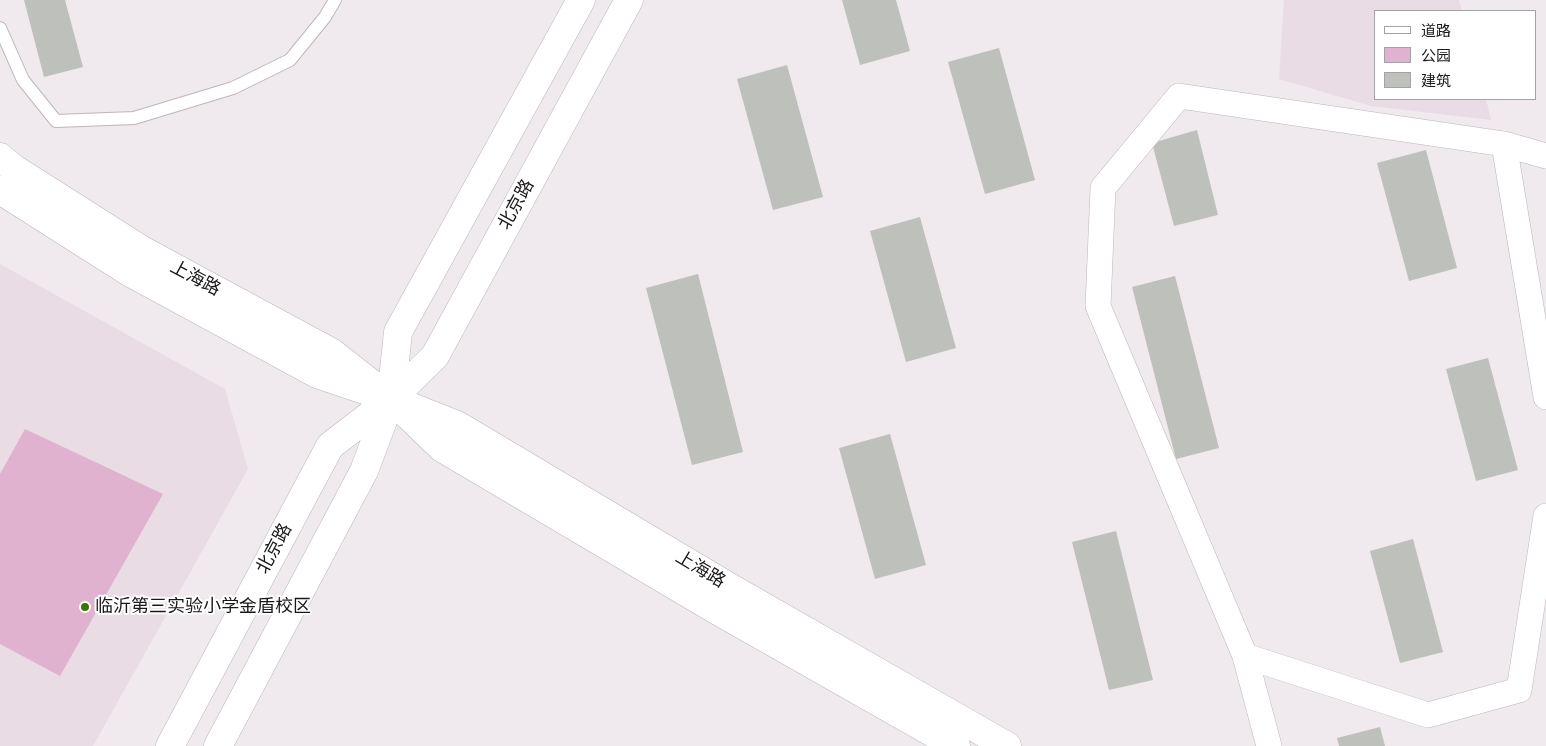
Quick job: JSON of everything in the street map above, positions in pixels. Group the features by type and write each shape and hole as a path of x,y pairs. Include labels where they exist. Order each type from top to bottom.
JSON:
{"street":[{"name":"北京路","path":"218,746 364,470 391,399 398,332 581,0"},
{"name":"北京路","path":"170,746 330,446 391,399 434,356 629,0"},
{"path":"1270,746 1245,656 1098,306 1103,188 1179,96 1504,144 1546,156"},
{"path":"1504,144 1546,397"},
{"name":"上海路","path":"0,157 13,168 142,250 331,352 391,399 442,448 718,611 956,746"},
{"name":"上海路","path":"0,190 129,272 317,374 391,399 457,425 731,588 1007,746"},
{"path":"1245,656 1428,715 1519,690 1541,576 1546,516"}],"lane":[{"path":"0,28 22,80 56,121 134,118 233,88 290,60 325,17 335,0"}],"shaded area":[{"path":"1284,0 1459,0 1462,10 1374,10 1374,100 1486,100 1491,120 1371,106 1279,79"},
{"name":"临沂第三实验小学金盾校区","path":"0,264 225,389 248,469 93,746 0,746"}],"green space":[{"path":"25,429 163,494 60,676 0,644 0,474"}],"building":[{"path":"24,0 65,0 83,67 44,77"},
{"path":"842,0 896,0 910,51 860,65"},
{"path":"999,48 1035,180 985,194 948,62"},
{"path":"787,65 823,197 773,210 737,79"},
{"path":"1197,130 1218,215 1174,226 1152,143"},
{"path":"1426,150 1457,268 1409,281 1377,163"},
{"path":"920,217 956,348 906,362 870,231"},
{"path":"698,274 743,452 692,465 646,288"},
{"path":"1175,276 1219,448 1176,459 1132,287"},
{"path":"1488,358 1518,470 1476,481 1446,369"},
{"path":"890,434 926,565 875,579 839,448"},
{"path":"1116,531 1153,680 1109,690 1072,542"},
{"path":"1413,539 1443,652 1400,663 1370,551"},
{"path":"1380,727 1385,746 1339,746 1337,738"}],"place":[{"name":"临沂第三实验小学金盾校区","path":"85,607"}]}
